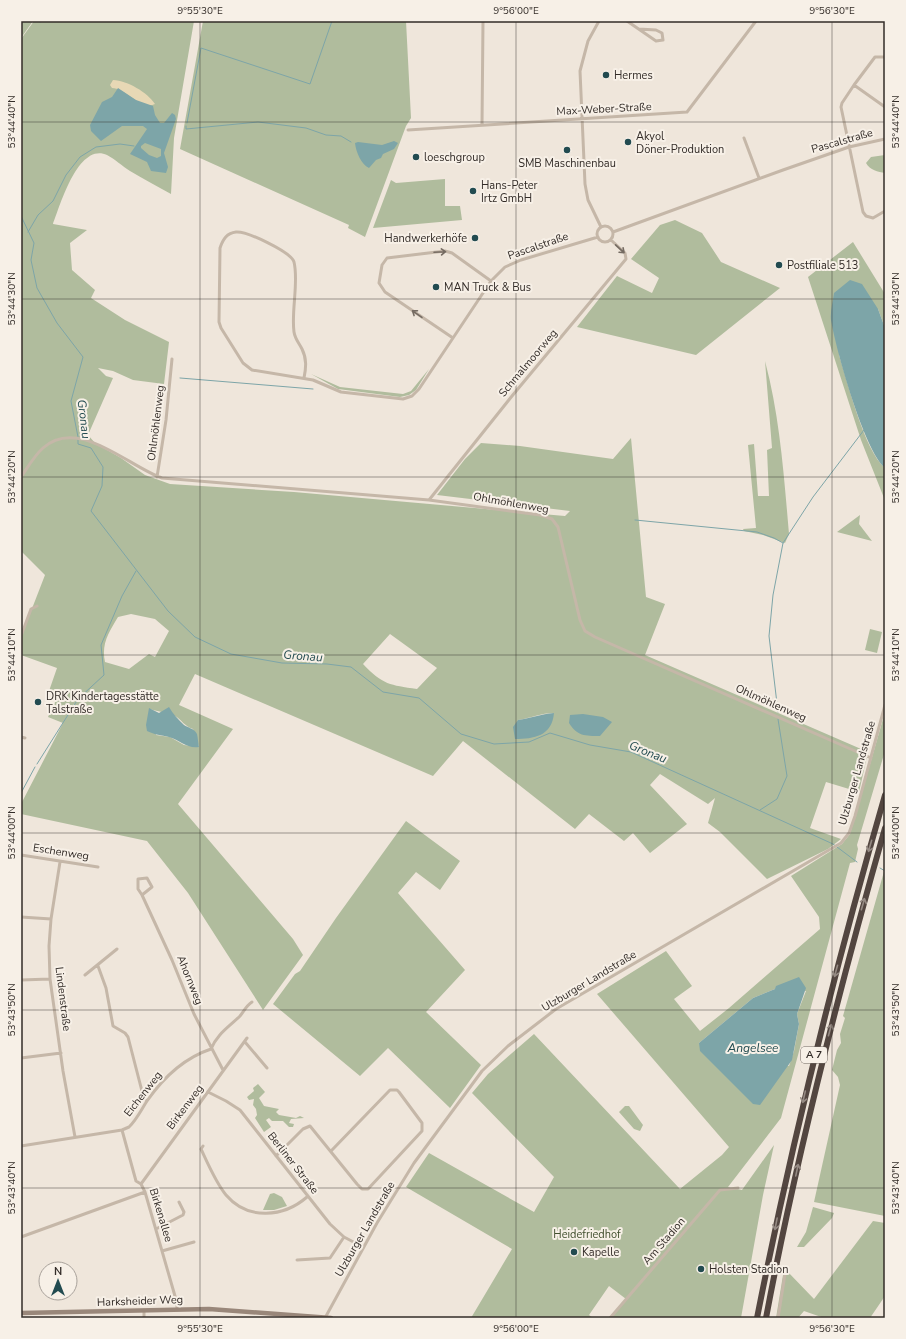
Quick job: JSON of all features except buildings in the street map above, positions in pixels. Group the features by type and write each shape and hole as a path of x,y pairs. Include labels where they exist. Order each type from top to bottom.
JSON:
{"highway":[{"name":"A 7","path":"757,1318 778,1212 805,1093 844,940 885,795"},
{"name":"A 7","path":"766,1318 787,1213 814,1095 856,929 885,828"}],"main road":[{"name":"Harksheider Weg","path":"21,1313 209,1308 331,1318"}],"street":[{"path":"482,125 483,21"},
{"path":"599,21 588,42 580,70 585,184 588,200 601,227"},
{"path":"627,21 656,42 662,40 662,33 656,30 639,29"},
{"name":"Max-Weber-Straße","path":"408,130 582,120 687,112 756,21"},
{"path":"885,57 875,57 854,85 841,107 863,212 866,216 873,218 885,211"},
{"path":"854,85 885,107"},
{"path":"744,138 759,178"},
{"name":"Pascalstraße","path":"614,232 759,178 849,147 885,139"},
{"path":"601,227 606,226 611,228 614,232 611,240"},
{"path":"598,237 598,231 601,227"},
{"name":"Pascalstraße","path":"304,378 306,358 294,333 294,268 292,257 284,251 246,234 236,232 225,237 220,248 219,317 221,328 243,363 252,370 304,378 319,382 341,392 398,399 408,398 419,389 491,281 505,267 521,260 598,237 604,242 611,240"},
{"name":"Schmalmoorweg","path":"429,500 512,396 626,259 625,253 611,240"},
{"path":"453,338 385,292 379,283 382,265 387,258 395,256 445,251 452,253 491,281"},
{"name":"Ohlmöhlenweg","path":"172,359 166,420 157,477 429,500 540,515 552,519 558,527 580,620 586,631 596,637 871,758"},
{"path":"21,477 44,446 65,438 80,439 104,446 157,477"},
{"path":"21,636 31,609 37,606"},
{"name":"Ulzburger Landstraße","path":"325,1318 363,1247 414,1163 482,1071 508,1046 556,1009 841,843 849,833 855,816 885,705"},
{"name":"Eschenweg","path":"21,855 98,867"},
{"name":"Lindenstraße","path":"60,862 51,919 49,946 50,979 75,1137"},
{"name":"Ahornweg","path":"142,895 152,887 147,878 143,877 138,879 137,884 211,1049 223,1070"},
{"path":"21,917 51,919"},
{"path":"85,975 98,966 117,949"},
{"path":"98,966 106,988 113,1026 125,1033 128,1037 144,1098 147,1101"},
{"path":"21,980 50,979"},
{"path":"211,1049 216,1038 239,1017 245,1008 252,1002"},
{"name":"Birkenweg","path":"141,1184 170,1141 247,1038"},
{"path":"245,1042 267,1068"},
{"name":"Eichenweg","path":"21,1146 122,1130 129,1127 135,1121 147,1101 175,1070 192,1057 211,1049"},
{"path":"21,1058 61,1053"},
{"path":"276,1156 303,1128 310,1126 332,1150 358,1184 362,1188 368,1189 422,1131 422,1123 399,1092 397,1090 390,1090 332,1150"},
{"name":"Berliner Straße","path":"208,1092 240,1110 307,1197 344,1236 363,1247"},
{"name":"Birkenallee","path":"122,1130 136,1181 141,1184 145,1192 178,1303 177,1308"},
{"path":"203,1146 202,1149 207,1160 226,1195 244,1208 261,1213 274,1213 298,1205 307,1197"},
{"name":"Am Stadion","path":"610,1318 720,1190 738,1188"},
{"path":"21,1237 145,1192"},
{"path":"156,1229 183,1215 184,1212 179,1202"},
{"path":"297,1260 330,1258 344,1236"},
{"path":"162,1251 194,1242"},
{"path":"778,1318 786,1268"},
{"path":"144,1310 144,1318"}],"green space":[{"path":"21,21 33,21 21,38"},
{"path":"34,21 194,21 174,138 171,194 130,171 113,158 97,153 87,158 79,166 66,191 53,224 87,230 70,243 72,270 95,290 91,298 125,320 169,342 164,384 133,380 113,371 98,368 106,376 113,378 88,435 95,443 121,458 145,475 170,484 294,492 565,516 570,511 437,495 465,459 481,443 520,446 613,459 631,438 646,597 665,604 645,655 868,752 859,792 826,782 810,828 841,839 828,849 767,879 720,832 708,823 715,798 708,804 660,774 650,785 687,824 650,853 633,833 624,841 589,814 575,829 463,741 433,776 195,674 179,705 233,729 178,804 293,939 303,955 263,1010 188,893 147,841 21,814 21,804 63,723 48,717 59,694 49,691 57,668 21,655 21,637 45,575 21,551 21,39","holes":["131,614 155,619 169,631 155,657 149,654 129,669 105,662 105,644 118,617","390,634 437,668 417,689 387,683 376,676 363,664","150,709 172,715 193,729 199,747 184,745 170,737 156,735","554,713 515,739 518,720"]},
{"path":"203,21 406,21 411,118 406,126 365,237 348,228 349,225 180,149"},
{"path":"885,155 885,173 872,169 866,163 871,157"},
{"path":"445,179 445,206 460,206 462,220 373,228 391,180 396,183"},
{"path":"675,220 702,233 721,262 780,288 696,355 577,327 617,276 652,293 659,278 631,259 660,225"},
{"path":"853,242 885,294 885,328 878,309 839,355 852,398 870,447 877,459 885,468 884,498 861,440 808,277"},
{"path":"765,361 778,425 783,469 789,534 785,543 763,535 744,531 743,529 756,528 748,445 754,444 758,496 769,496 767,450 772,448"},
{"path":"429,369 416,390 409,395 400,397 338,389 311,374 340,387 403,394 411,391"},
{"path":"860,515 859,524 872,541 837,532"},
{"path":"870,629 882,632 877,653 865,650"},
{"name":"Heidefriedhof","path":"885,712 885,751 857,845 858,849 855,862 850,863 781,1118 728,1187 742,1190 774,1145 763,1195 741,1318 610,1318 626,1299 609,1286 589,1315 593,1318 471,1318 512,1249 406,1187 429,1153 534,1212 554,1177 472,1093 488,1074 534,1034 680,1189 722,1155 729,1147 597,994 666,951 692,986 674,999 700,1031 729,1008 820,929 819,917 791,876 842,844 850,834","holes":["775,989 806,991 797,1014 799,1024 794,1051 789,1066 699,1043 753,998"]},
{"path":"406,821 460,861 440,890 416,872 398,893 465,970 426,1012 481,1065 450,1108 388,1048 360,1076 273,1004 295,974 300,971"},
{"path":"885,868 885,1216 814,1202 840,1085 838,1077 832,1070 837,1050 841,1043 840,1034 845,1018 843,1016"},
{"path":"258,1084 265,1092 259,1098 264,1106 279,1109 276,1112 279,1115 296,1118 300,1116 304,1118 291,1119 289,1123 294,1124 293,1127 289,1127 283,1121 272,1121 269,1118 266,1120 271,1127 264,1132 255,1118 257,1115 256,1109 253,1105 254,1099 249,1100 247,1097 254,1091 253,1088"},
{"path":"625,1106 629,1106 643,1125 640,1131 634,1129 619,1112"},
{"path":"274,1193 282,1197 287,1206 274,1210 263,1210 270,1194"},
{"path":"813,1207 834,1213 832,1218 804,1247 797,1247 806,1232"},
{"path":"873,1221 885,1223 885,1296 870,1318 824,1318 804,1311 798,1318 776,1318 783,1275 787,1271 814,1299"}],"sand":[{"path":"113,80 125,82 137,88 147,95 155,104 144,104 123,91 112,88 110,85"}],"water":[{"path":"118,88 136,100 153,106 155,115 160,123 164,123 172,113 175,115 176,119 164,153 168,167 166,173 151,171 147,162 130,154 147,129 143,126 122,126 101,141 91,131 90,125 102,102 112,97","holes":["145,143 161,149 161,156 157,158 149,155 141,148 141,146"]},
{"path":"394,141 398,143 394,149 383,154 381,158 376,160 369,168 359,157 355,143 358,142 382,145"},
{"path":"850,280 862,284 878,309 885,328 885,468 877,458 868,442 860,421 845,375 831,320 834,293"},
{"path":"169,707 184,725 196,732 199,747 191,747 173,738 147,731 146,725 149,708 159,713"},
{"path":"554,713 553,721 550,727 541,735 515,739 513,727 518,720"},
{"path":"583,714 603,717 612,722 600,736 590,736 578,733 569,723 570,715"},
{"name":"Angelsee","path":"799,977 806,988 797,1014 799,1024 792,1060 760,1105 753,1104 700,1051 699,1043 753,998 775,989 776,986"}],"waterway":[{"path":"187,123 201,48 310,84 332,21"},
{"path":"186,126 186,129 258,122 306,128 326,135 341,136 351,142"},
{"path":"28,232 38,215 53,201 66,175 80,157 96,147 120,144 134,146"},
{"name":"Gronau","path":"21,216 34,243 31,260 37,288 57,323 83,357 71,401 78,437"},
{"path":"180,378 313,389"},
{"path":"778,712 769,636 773,595 783,543 813,497 864,430"},
{"name":"Gronau","path":"78,440 78,444 91,448 103,467 102,486 91,511 168,611 195,637 231,654 282,663 327,664 351,667 383,692 419,698 461,734 494,744 529,742 550,733 590,745 631,752 833,844 857,862"},
{"path":"635,520 757,532 783,543"},
{"path":"37,764 78,699 104,675 101,645 122,596 136,571"},
{"path":"760,810 777,799 787,776 778,719"},
{"path":"21,793 35,767"},
{"name":"Gronau","path":"880,868 885,871"}],"place":[{"name":"Hermes","path":"606,75"},
{"name":"Akyol Döner-Produktion","path":"628,142"},
{"name":"SMB Maschinenbau","path":"567,150"},
{"name":"loeschgroup","path":"416,157"},
{"name":"Hans-Peter Irtz GmbH","path":"473,191"},
{"name":"Handwerkerhöfe","path":"475,238"},
{"name":"Postfiliale 513","path":"779,265"},
{"name":"MAN Truck & Bus","path":"436,287"},
{"name":"DRK Kindertagesstätte Talstraße","path":"38,702"},
{"name":"Kapelle","path":"574,1252"},
{"name":"Holsten Stadion","path":"701,1269"}]}
